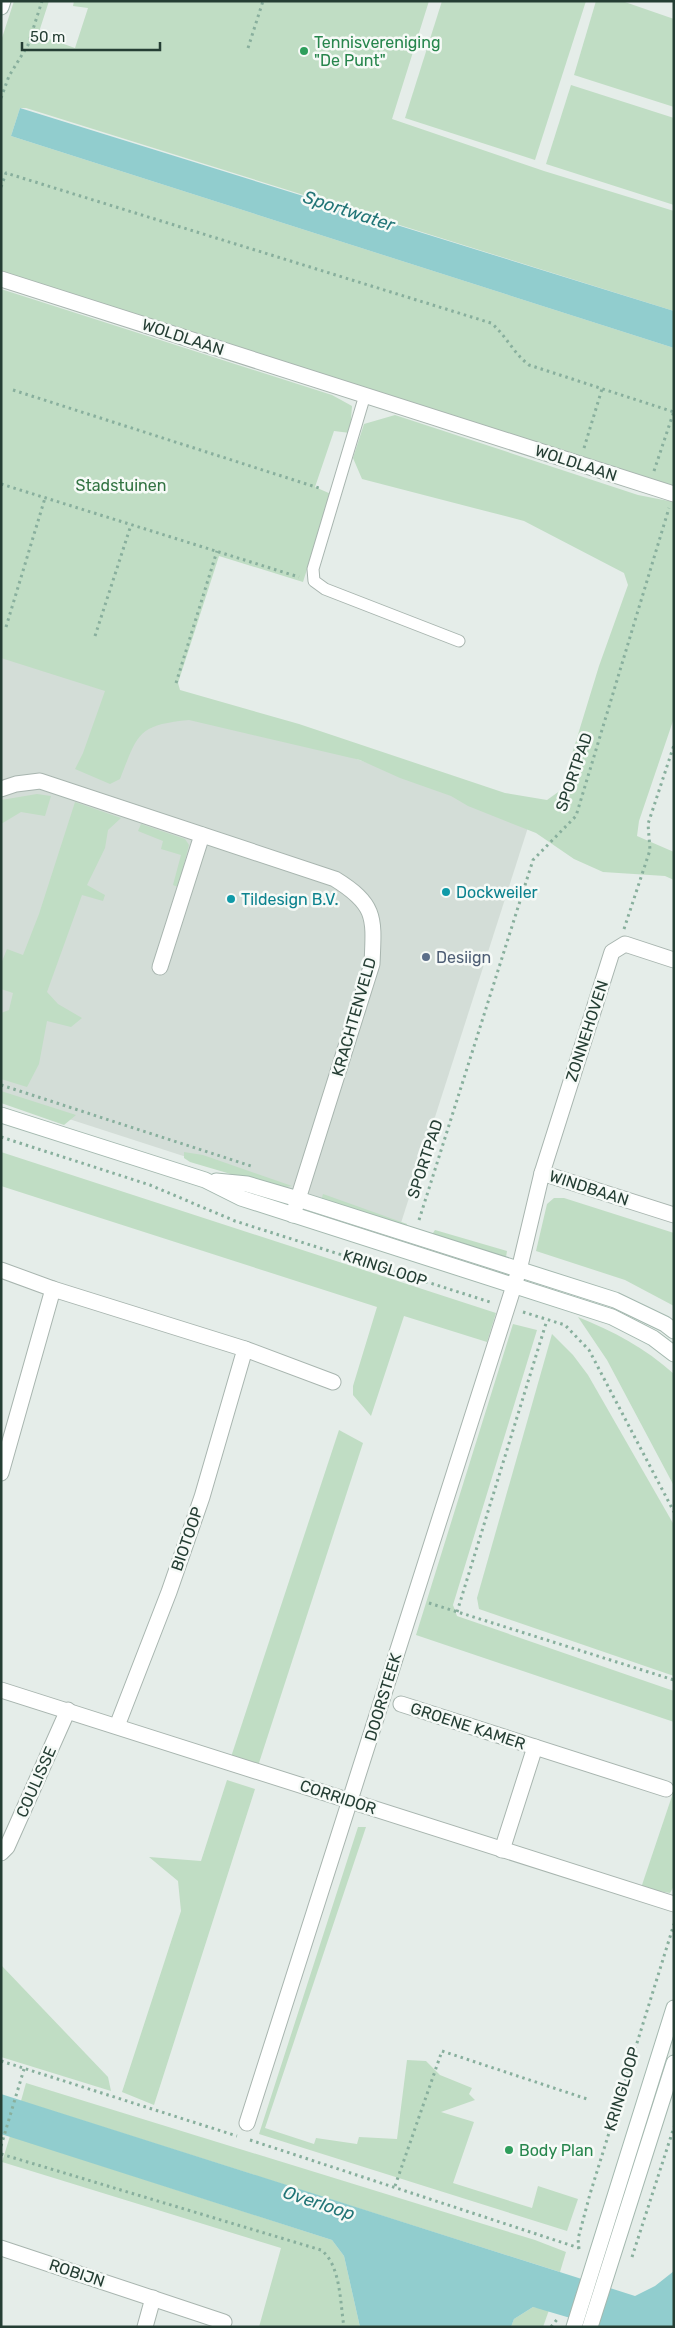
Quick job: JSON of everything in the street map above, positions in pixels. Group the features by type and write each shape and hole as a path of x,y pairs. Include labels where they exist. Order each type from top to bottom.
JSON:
{"street":[{"path":"1,7 3,1"},
{"name":"WOLDLAAN","path":"1,279 673,494"},
{"name":"KRACHTENVELD","path":"1,789 16,784 40,781 335,879 354,890 370,908 373,937 372,964 293,1215"},
{"path":"160,968 202,835"},
{"path":"625,944 674,960"},
{"name":"ZONNEHOVEN","path":"542,1173 612,952 625,944"},
{"name":"KRINGLOOP","path":"1,1116 205,1180 241,1198 612,1317 653,1338 674,1354"},
{"name":"WINDBAAN","path":"519,1270 542,1173 674,1216"},
{"name":"KRINGLOOP","path":"205,1180 247,1184 615,1300 665,1324 674,1331"},
{"path":"1,1270 53,1289 245,1349 334,1382"},
{"name":"DOORSTEEK","path":"247,2123 519,1270"},
{"path":"1,1473 53,1289"},
{"name":"BIOTOOP","path":"117,1726 169,1592 202,1496 245,1349"},
{"name":"CORRIDOR","path":"1,1690 674,1904"},
{"name":"GROENE KAMER","path":"401,1704 666,1789"},
{"name":"COULISSE","path":"1,1853 7,1847 68,1710"},
{"name":"GROENE KAMER","path":"502,1850 535,1747"},
{"name":"KRINGLOOP","path":"574,2324 674,2008"},
{"path":"590,2327 674,2064"},
{"name":"ROBIJN","path":"1,2248 224,2322"},
{"path":"145,2327 153,2298"}],"lane":[{"path":"365,396 313,569 314,581 325,589 459,641"}],"path":[{"path":"1,98 9,76 28,45 42,1"},
{"path":"248,48 263,1"},
{"path":"1,187 6,173 491,323 500,330 520,359 528,365 674,412 650,486"},
{"path":"579,464 602,389"},
{"path":"13,390 336,493"},
{"path":"1,484 314,581"},
{"name":"SPORTPAD","path":"413,1236 533,860 576,816 673,494"},
{"path":"6,627 45,498"},
{"path":"95,636 131,524"},
{"path":"176,683 217,551"},
{"path":"625,944 623,932 650,850 648,824 674,745"},
{"name":"KRINGLOOP","path":"1,1136 150,1185 235,1221 565,1326 589,1350 674,1512"},
{"path":"402,1273 409,1252"},
{"path":"457,1612 547,1320"},
{"path":"414,1598 674,1680"},
{"name":"KRINGLOOP","path":"577,2258 578,2239 590,2194 674,1924"},
{"path":"668,1941 674,1943"},
{"path":"395,2186 442,2051 587,2099"},
{"path":"1,2061 395,2186 579,2248"},
{"path":"2,2144 24,2069"},
{"path":"629,2264 674,2127"},
{"path":"1,2154 321,2250 329,2256 335,2270 344,2327"},
{"path":"551,2327 560,2317"}],"shaded area":[{"path":"1,643 312,744 531,818 400,1226 1,1097"}],"green space":[{"path":"14,1 49,1 38,35 75,48 88,8 73,6 74,1 429,1 392,119 544,171 674,211 674,311 26,108 20,108 11,136 674,348 674,488 1,274 1,41"},
{"path":"442,1 586,1 535,160 405,118"},
{"path":"596,1 622,1 674,19 674,107 574,75"},
{"path":"571,85 674,118 674,205 546,164"},
{"name":"Stadstuinen","path":"1,289 332,395 352,406 350,433 334,431 315,487 331,494 303,582 219,556 178,683 180,690 299,724 505,793 547,800 561,790 599,666 628,585 624,573 524,521 362,479 353,458 364,424 395,415 638,495 674,502 674,718 639,821 637,836 674,852 674,880 665,876 603,872 574,859 536,833 468,806 451,796 400,778 360,760 189,720 159,725 142,734 131,751 120,779 110,784 75,769 83,753 105,691 1,658"},
{"path":"37,794 51,796 45,816 21,812 1,824 1,800"},
{"path":"75,802 121,818 108,830 105,848 87,885 105,895 103,901 82,895 47,992 58,1004 82,1018 71,1027 47,1021 39,1064 27,1087 1,1079 1,1013 9,1010 13,993 1,989 1,964 7,949 23,955 39,914"},
{"path":"141,824 185,839 189,845 178,887 173,885 181,855 161,849 163,841 138,831"},
{"path":"1,1091 76,1115 64,1125 1,1103"},
{"path":"1,1152 496,1313 487,1342 404,1316 371,1416 353,1395 353,1386 377,1307 1,1186"},
{"path":"184,1152 203,1155 292,1186 278,1188 190,1162 184,1158"},
{"path":"323,1194 407,1224 405,1230 321,1201"},
{"path":"554,1198 564,1198 674,1233 674,1306 625,1280 536,1251 547,1204"},
{"path":"435,1230 507,1251 506,1257 501,1259 431,1236"},
{"path":"578,1317 628,1341 652,1356 674,1374 674,1486 607,1360"},
{"path":"513,1324 537,1330 453,1605 457,1616 674,1691 674,1722 416,1635"},
{"path":"552,1334 573,1355 588,1375 674,1525 674,1676 479,1609 477,1598"},
{"path":"339,1430 363,1443 258,1766 231,1757"},
{"path":"227,1780 255,1789 154,2105 122,2092 181,1911 178,1881 149,1857 201,1861"},
{"path":"674,1790 674,1886 670,1893 641,1888"},
{"path":"358,1827 366,1827 265,2128 314,2144 316,2138 357,2144 359,2137 397,2139 407,2060 426,2061 440,2075 472,2088 469,2094 475,2100 441,2112 474,2122 453,2183 532,2208 538,2186 578,2199 567,2231 259,2134"},
{"path":"1,1965 108,2077 111,2091 1,2057"},
{"path":"26,2083 535,2240 566,2252 560,2272 21,2101"},
{"path":"10,2136 332,2240 344,2256 360,2327 259,2327 281,2248 2,2162"},
{"path":"533,2307 549,2310 543,2327 511,2327 514,2319"}],"water":[{"name":"Sportwater","path":"20,108 674,311 674,348 11,136"},
{"name":"Overloop","path":"1,2094 635,2296 655,2286 674,2271 674,2327 601,2327 533,2307 514,2319 511,2327 360,2327 344,2256 332,2240 1,2134"}],"place":[{"name":"Tennisvereniging \"De Punt\"","path":"304,51"},
{"name":"Dockweiler","path":"446,892"},
{"name":"Tildesign B.V.","path":"231,899"},
{"name":"Desiign","path":"426,957"},
{"name":"Body Plan","path":"509,2150"}]}
